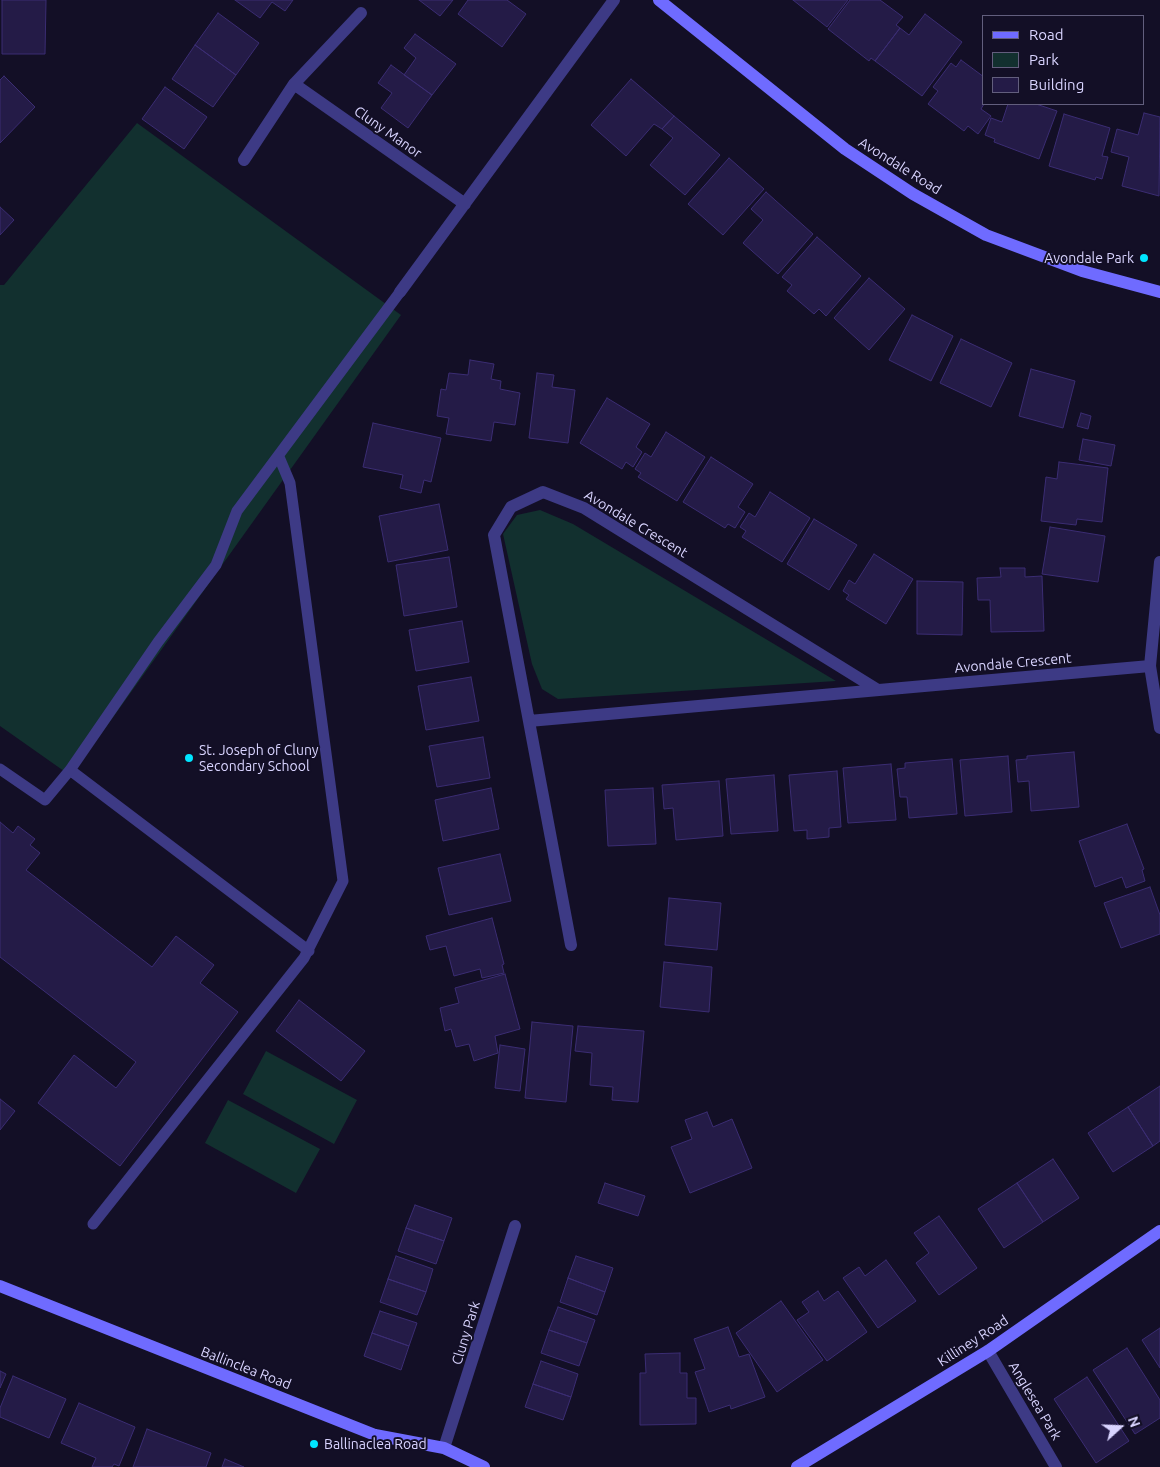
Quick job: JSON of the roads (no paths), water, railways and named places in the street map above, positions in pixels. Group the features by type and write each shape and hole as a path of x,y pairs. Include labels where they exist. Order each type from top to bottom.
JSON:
{"street":[{"path":"400,292 614,0"},
{"name":"Avondale Road","path":"659,0 845,149 913,194 986,235 1082,271 1160,292"},
{"path":"244,160 294,84 361,13"},
{"name":"Cluny Manor","path":"294,84 465,204"},
{"name":"Avondale Crescent","path":"571,946 494,534 511,507 543,492 584,508 878,690"},
{"path":"1160,562 1150,666 1160,728"},
{"name":"Avondale Crescent","path":"529,721 1150,666"},
{"name":"Cluny Park","path":"444,1448 515,1226"},
{"name":"Killiney Road","path":"797,1467 988,1351 1160,1231"},
{"name":"Ballinclea Road","path":"0,1286 375,1434 444,1448 484,1467"},
{"name":"Anglesea Park","path":"988,1351 1056,1467"}],"lane":[{"path":"0,769 44,800 70,770 158,642 216,565 237,511 400,292"},
{"path":"93,1224 309,950 343,881 290,483 279,457"},
{"path":"70,770 309,950"}],"place":[{"name":"Avondale Park","path":"1144,258"},
{"name":"St. Joseph of Cluny Secondary School","path":"189,758"},
{"name":"Ballinaclea Road","path":"314,1444"}]}
